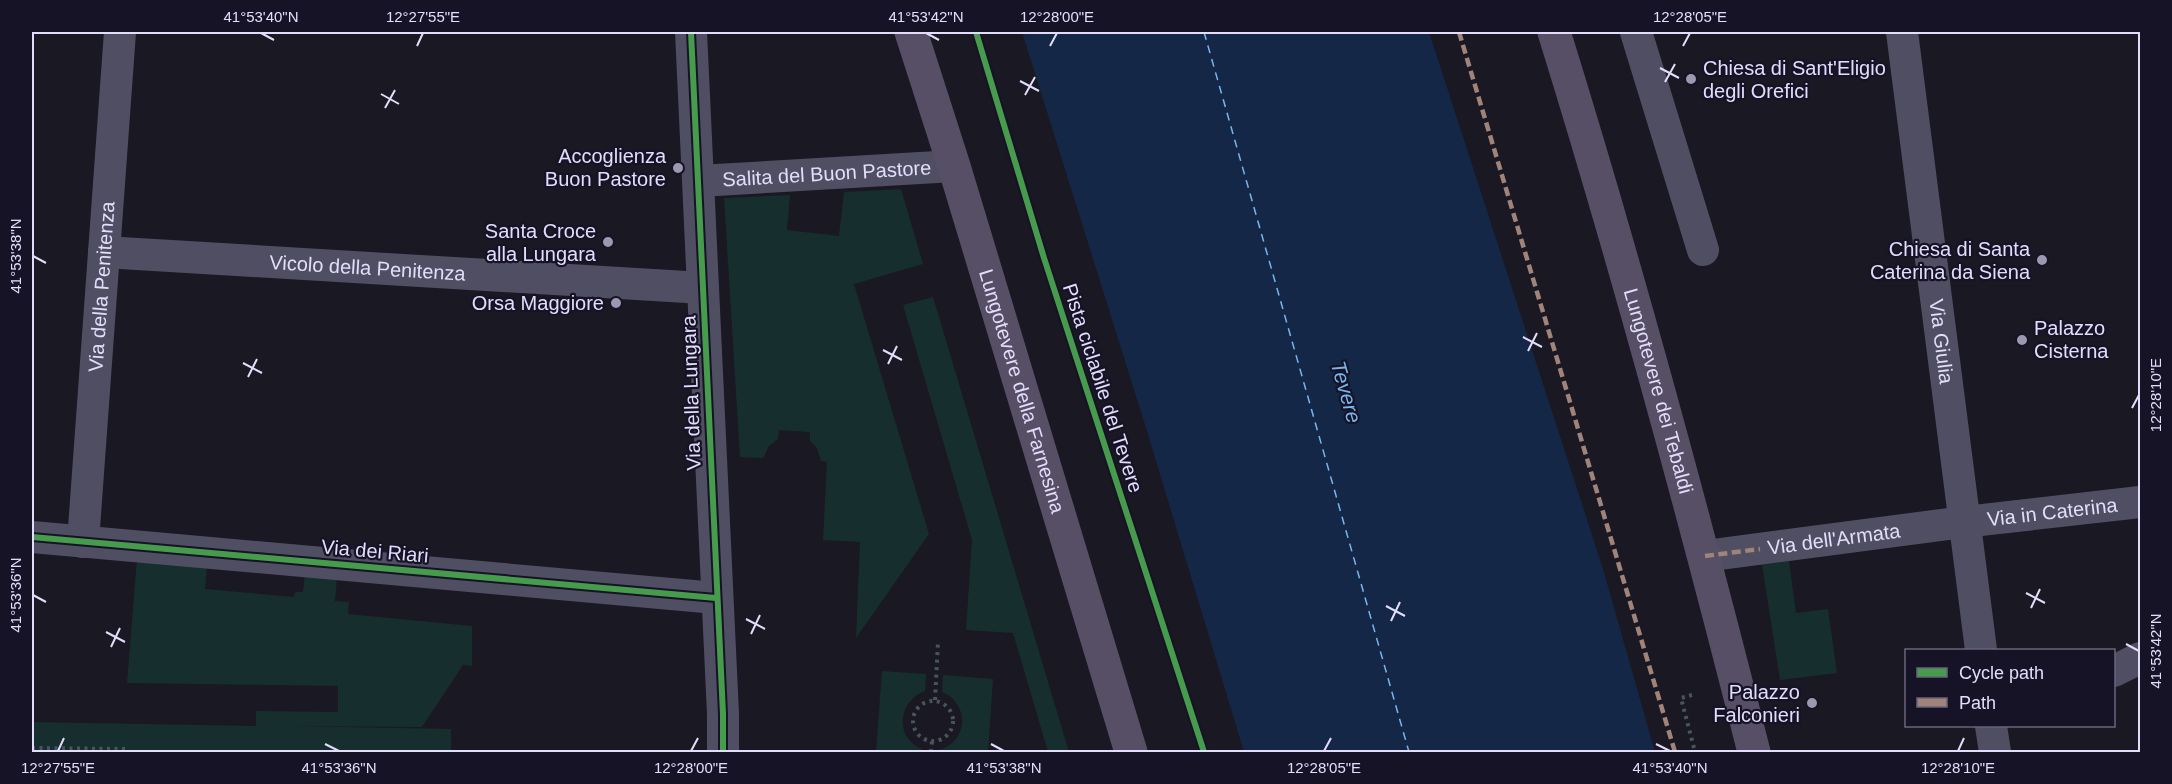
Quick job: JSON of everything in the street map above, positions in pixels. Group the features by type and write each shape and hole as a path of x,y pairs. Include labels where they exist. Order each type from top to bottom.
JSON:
{"main road":[{"name":"Lungotevere della Farnesina","path":"911,32 954,166 1131,753"},
{"name":"Lungotevere dei Tebaldi","path":"1554,32 1594,159 1705,556 1754,753"}],"street":[{"name":"Via della Penitenza","path":"83,542 120,32"},
{"name":"Via della Lungara","path":"691,32 723,753"},
{"path":"1636,32 1703,250"},
{"name":"Via Giulia","path":"1902,32 1981,649"},
{"name":"Salita del Buon Pastore","path":"699,181 954,166"},
{"name":"Vicolo della Penitenza","path":"104,252 703,288"},
{"name":"Via in Caterina","path":"1964,522 2140,502"},
{"name":"Via dell'Armata","path":"1705,556 1964,522"},
{"name":"Via dei Riari","path":"32,537 716,597"},
{"path":"2115,670 2140,658"},
{"path":"1992,727 1995,753"}],"path":[{"path":"935,700 938,642"},
{"path":"1692,695 1681,698 1695,753"},
{"path":"935,700 948,707 952,713 953,725 946,736 932,741 917,734 912,722 919,705 935,700"},
{"path":"931,753 932,741"},
{"path":"32,748 128,749 128,753"}],"green space":[{"path":"901,189 923,264 854,284 929,534 856,638 860,542 823,540 827,462 821,461 817,448 810,441 810,432 779,430 778,439 769,446 763,458 740,457 724,198 790,195 787,230 839,236 844,192"},
{"path":"933,297 1069,752 1048,752 1013,633 966,630 972,540 903,305"},
{"path":"137,559 207,565 205,589 294,597 295,592 303,592 305,574 337,578 335,601 349,602 348,614 472,626 472,666 463,665 422,727 289,726 451,729 451,752 32,752 32,722 256,726 256,711 338,712 338,686 127,683"},
{"path":"1789,561 1796,613 1828,609 1837,673 1780,680 1762,565"},
{"path":"882,671 926,674 925,691 909,702 903,719 903,728 907,736 922,749 921,752 876,752"},
{"path":"943,675 993,679 988,752 938,752 956,740 962,722 958,705 942,692"}],"water":[{"name":"Tevere","path":"1022,32 1429,32 1603,569 1655,752 1244,752 1146,428"}],"ferry route":[{"path":"1204,32 1409,752"}],"marked path":[{"path":"1459,32 1675,752"},
{"path":"1705,556 1760,549"}],"cycle path":[{"path":"691,32 723,752"},
{"name":"Pista ciclabile del Tevere","path":"976,32 1044,258 1204,752"},
{"path":"32,537 716,598"}],"place":[{"name":"Chiesa di Sant'Eligio degli Orefici","path":"1691,79"},
{"name":"Accoglienza Buon Pastore","path":"678,168"},
{"name":"Santa Croce alla Lungara","path":"608,242"},
{"name":"Chiesa di Santa Caterina da Siena","path":"2042,260"},
{"name":"Orsa Maggiore","path":"616,303"},
{"name":"Palazzo Cisterna","path":"2022,340"},
{"name":"Palazzo Falconieri","path":"1812,703"}]}
